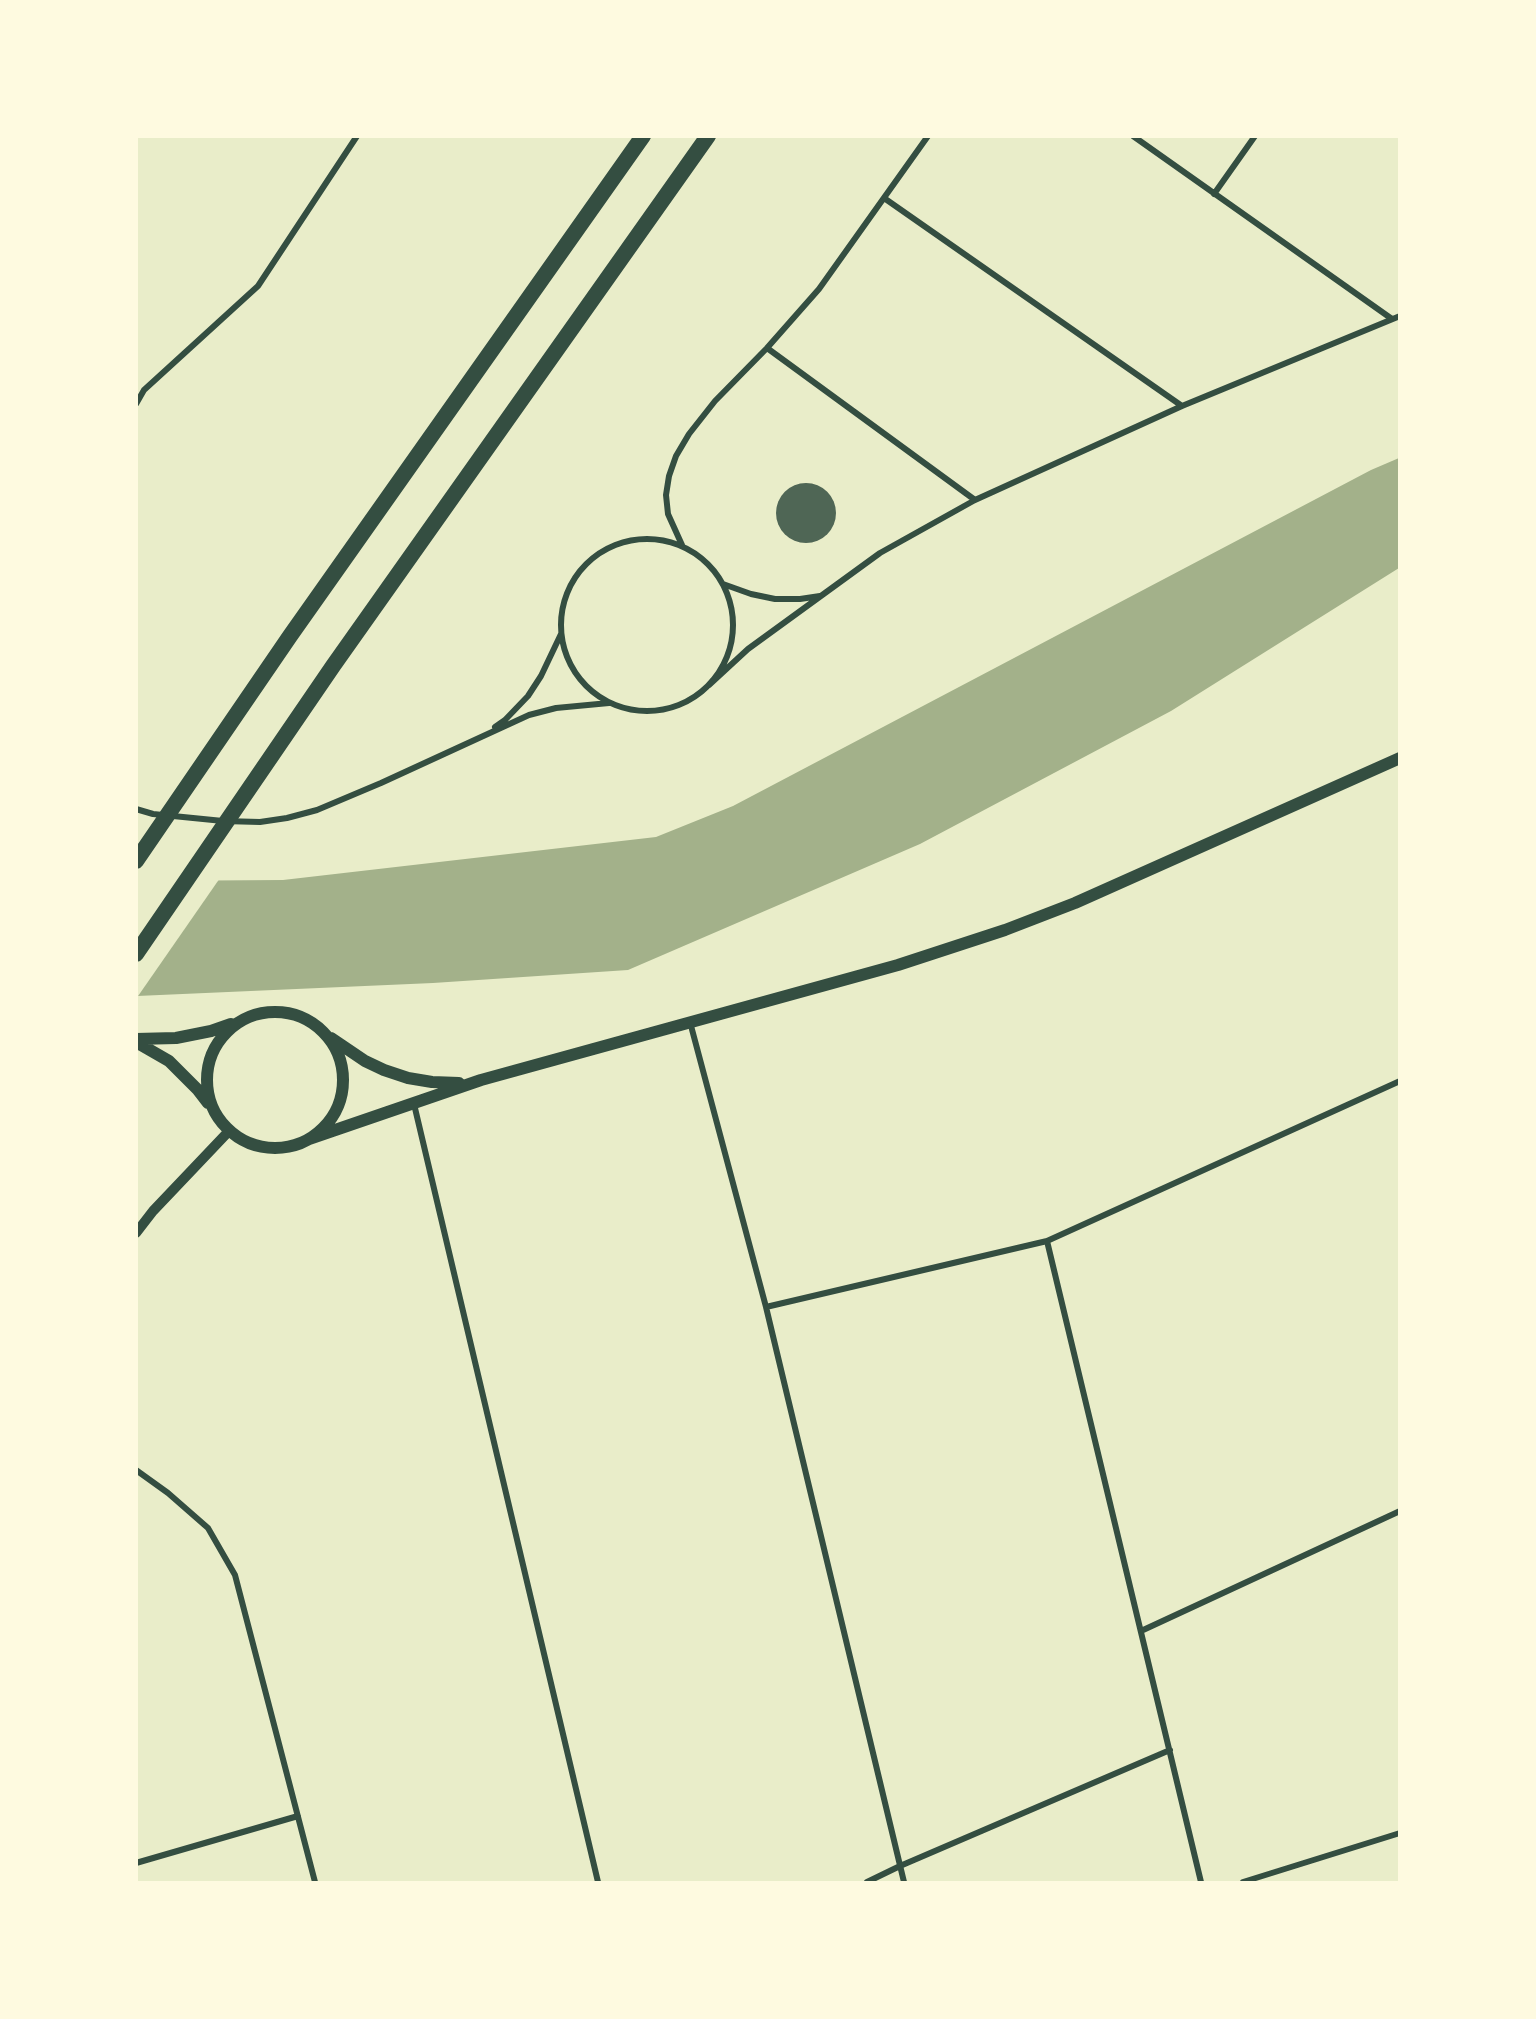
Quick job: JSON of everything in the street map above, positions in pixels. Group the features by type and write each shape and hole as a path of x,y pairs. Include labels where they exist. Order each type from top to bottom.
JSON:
{"highway":[{"path":"136,861 290,636 643,136"},
{"path":"136,954 333,666 708,136"}],"main road":[{"path":"136,1040 170,1061 198,1090 229,1131 247,1143 268,1148 290,1147 481,1080 898,965 1005,930 1075,903 1400,758"},
{"path":"136,1040 176,1038 211,1031 260,1014 281,1012 302,1017 365,1061 408,1078 432,1083 455,1084 481,1080"},
{"path":"216,1114 208,1094 207,1073 212,1053 223,1035 240,1021"},
{"path":"309,1139 326,1126 337,1107 343,1087 341,1065 334,1046 320,1029"}],"street":[{"path":"682,546 668,514 666,495 669,476 676,456 695,425 729,385 767,348 819,289 927,136"},
{"path":"1132,136 1392,319"},
{"path":"1214,194 1254,136"},
{"path":"136,404 144,390 258,286 354,137"},
{"path":"884,198 1182,406"},
{"path":"136,809 153,814 201,819 260,822 287,818 317,810 347,798 538,712 565,706 609,703 635,710 662,710 688,701 709,685 747,649 791,615 823,595 880,553 975,500 1182,406 1400,316"},
{"path":"767,348 975,500"},
{"path":"609,703 587,687 569,663 561,634 562,604 574,576 595,555 622,541 652,538 682,546 706,562 723,584 732,609 732,637 725,663 709,685"},
{"path":"723,584 775,600 823,595"},
{"path":"482,736 505,720 528,696 542,676 561,634"},
{"path":"690,1022 766,1307 904,1882"},
{"path":"766,1307 1047,1240 1400,1081"},
{"path":"414,1103 598,1882"},
{"path":"136,1233 153,1211 229,1131"},
{"path":"1047,1240 1201,1882"},
{"path":"136,1470 168,1492 208,1528 235,1575 315,1882"},
{"path":"1141,1631 1400,1511"},
{"path":"867,1882 1170,1750"},
{"path":"136,1863 298,1816"},
{"path":"1243,1882 1400,1833"}],"shaded area":[{"path":"1399,458 1399,568 1171,711 920,844 628,970 433,983 137,996 136,881 283,880 656,837 733,806 1371,470"}],"pier":[{"path":"136,878 220,878 136,999"}],"building":[{"path":"806,483 818,485 831,496 836,513 834,525 823,538 806,543 794,541 781,530 776,513 778,501 789,488"}]}
